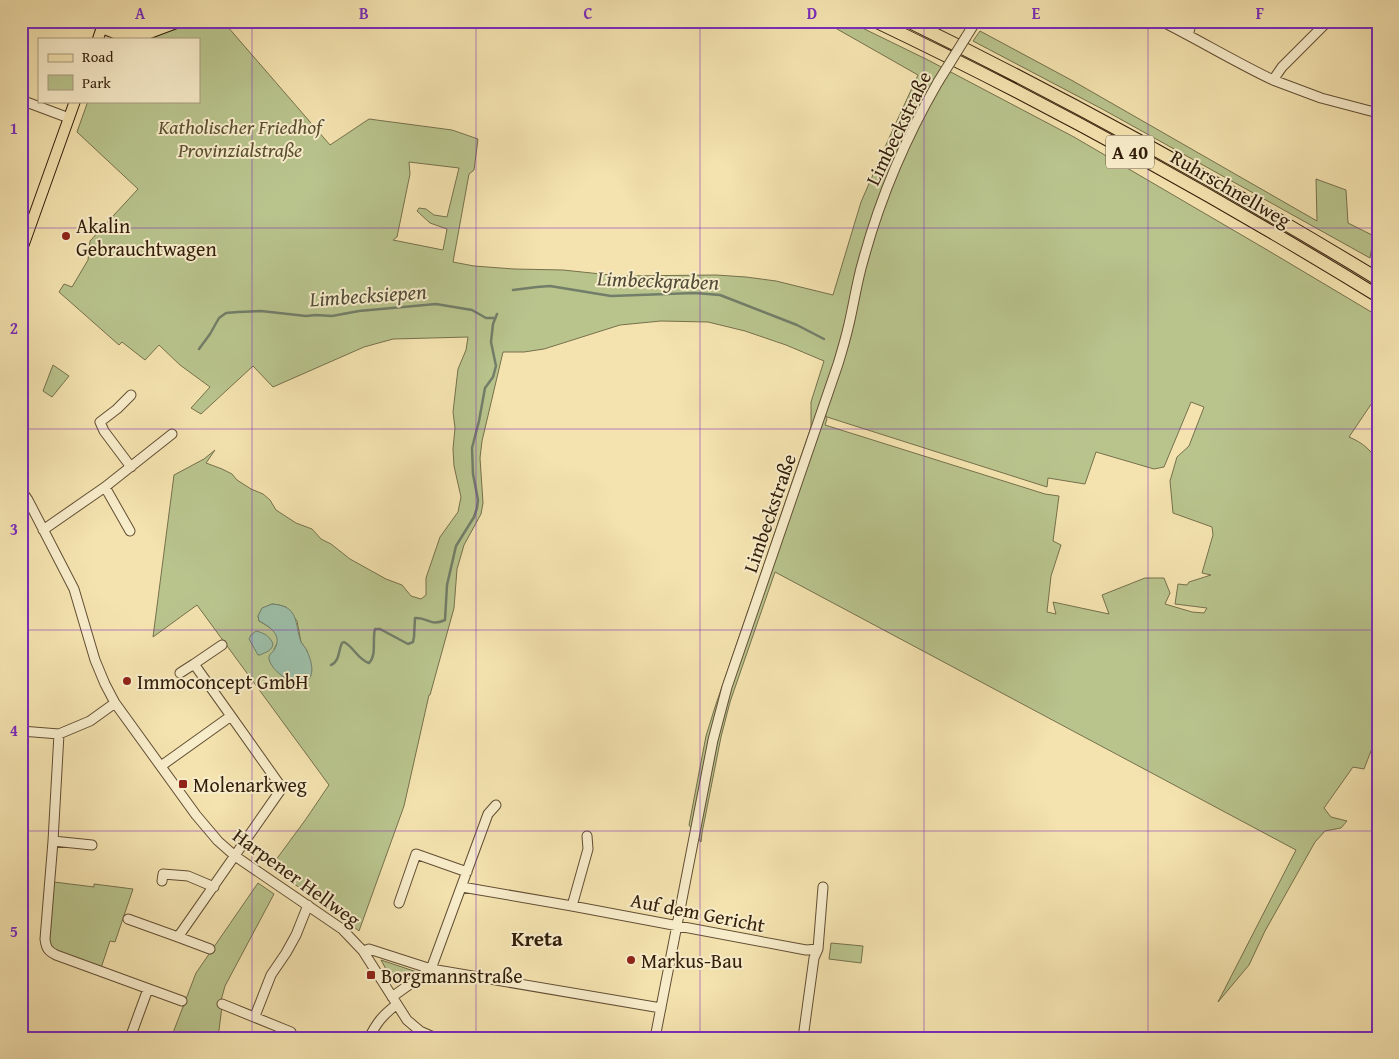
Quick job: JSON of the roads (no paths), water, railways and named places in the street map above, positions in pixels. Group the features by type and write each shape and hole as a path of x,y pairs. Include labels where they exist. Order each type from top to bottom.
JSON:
{"highway":[{"path":"104,27 126,31 151,30 179,21"},
{"name":"Ruhrschnellweg","path":"875,21 978,72 1111,142 1260,225 1378,296"},
{"name":"Ruhrschnellweg","path":"908,21 1038,87 1171,159 1378,279"}],"main road":[{"path":"21,252 75,102"}],"street":[{"name":"Limbeckstraße","path":"655,1038 713,740 727,687 838,364 862,262 883,197 916,121 976,21"},
{"path":"1161,21 1273,80 1321,98 1378,113"},
{"path":"1188,34 1192,21"},
{"path":"1273,80 1282,67 1328,21"},
{"path":"21,100 69,118"},
{"path":"131,395 100,422 104,431 131,467"},
{"path":"43,530 106,487 172,434"},
{"path":"106,487 130,531"},
{"name":"Harpener Hellweg","path":"21,490 74,589 95,660 115,703 196,815 218,841 235,856 342,929 363,951 412,1026 436,1038"},
{"path":"180,673 222,645"},
{"path":"178,937 282,788 194,664"},
{"path":"21,731 58,734 90,721 115,703"},
{"path":"160,766 231,716"},
{"path":"58,734 46,946 50,952 182,1001"},
{"path":"369,1038 375,1025 394,1001 431,969 488,814 496,805"},
{"path":"572,906 588,850 587,836"},
{"path":"53,842 92,845"},
{"path":"398,903 416,854 467,872"},
{"path":"162,881 163,874 188,876 214,886"},
{"name":"Auf dem Gericht","path":"462,887 806,950 818,949"},
{"path":"803,1038 814,958 818,949 823,887"},
{"path":"255,1016 271,976 296,935 308,905"},
{"path":"128,919 210,949"},
{"path":"363,951 369,949 431,969 661,1008"},
{"path":"130,1038 148,989"},
{"path":"222,1004 291,1032"},
{"path":"21,1034 32,1038"}],"waterway":[{"name":"Limbeckgraben","path":"513,290 550,286 611,296 695,293 720,295 797,325 824,339"},
{"name":"Limbecksiepen","path":"199,349 219,318 226,313 261,311 306,316 332,316 359,311 436,304 472,310 486,318 495,318"},
{"name":"Limbeckgraben","path":"331,665 336,661 344,642 369,663 374,652 375,629 380,629 408,644 413,642 415,618 432,622 445,620 447,585 456,546 474,517 477,508 478,500 473,474 472,448 485,388 493,377 496,366 491,342 493,324 497,314"}],"place":[{"name":"Akalin Gebrauchtwagen","path":"66,236"},
{"name":"Immoconcept GmbH","path":"127,681"},
{"name":"Molenarkweg","path":"183,784"},
{"name":"Markus-Bau","path":"631,960"},
{"name":"Borgmannstraße","path":"371,975"}],"district":[{"name":"Kreta","path":"537,938"}],"park label":[{"name":"Katholischer Friedhof Provinzialstraße","path":"240,138"}]}
